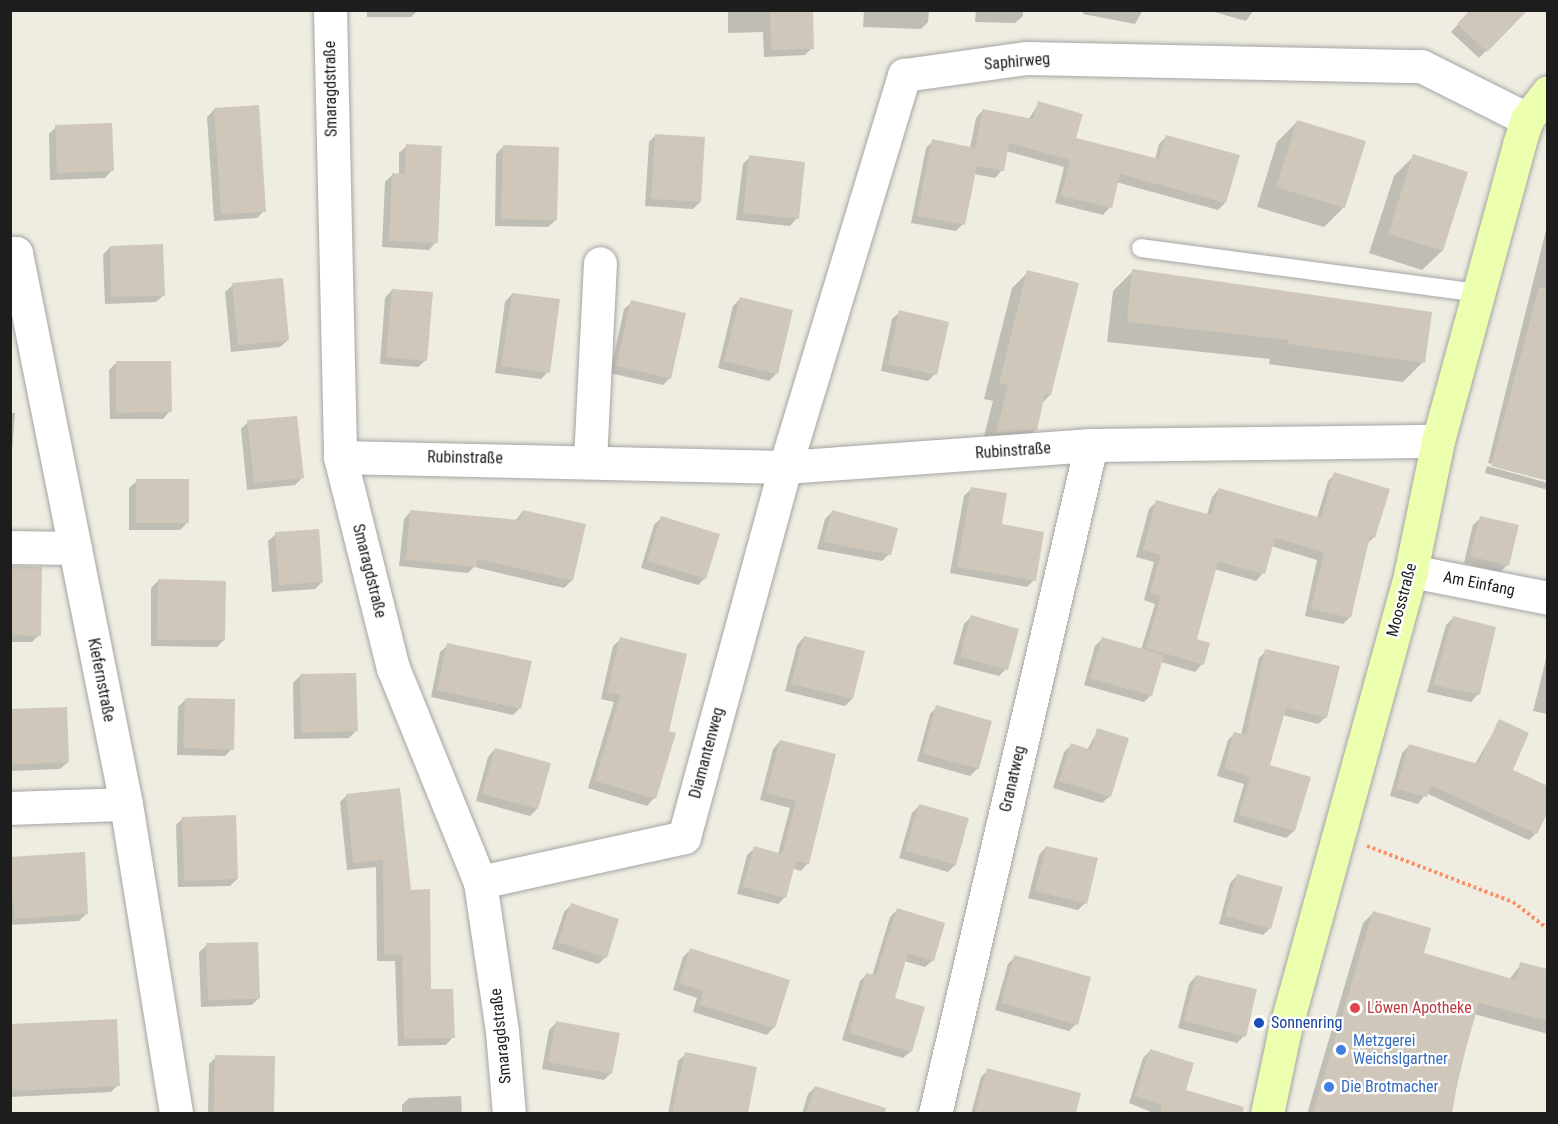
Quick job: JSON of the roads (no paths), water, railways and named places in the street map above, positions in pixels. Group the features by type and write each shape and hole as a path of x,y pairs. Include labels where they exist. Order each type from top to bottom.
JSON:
{"street":[{"name":"Smaragdstraße","path":"330,10 340,457 393,668 480,882 502,1031 509,1113"},
{"name":"Saphirweg","path":"785,467 904,75 1027,58 1421,66 1527,119"},
{"name":"Moosstraße","path":"1267,1113 1284,1033 1411,571 1438,441 1478,292 1527,119 1548,92"},
{"name":"Kiefernstraße","path":"10,254 16,253 126,804 176,1113"},
{"path":"590,460 600,263"},
{"name":"Rubinstraße","path":"340,457 590,460 785,467 1091,445 1438,441"},
{"name":"Granatweg","path":"934,1113 1091,445"},
{"name":"Diamantenweg","path":"480,882 684,837 785,467"},
{"path":"10,547 75,548"},
{"name":"Am Einfang","path":"1411,571 1548,598"},
{"path":"10,808 126,804"}],"lane":[{"path":"1141,248 1478,292"}],"place":[{"name":"Löwen Apotheke","path":"1355,1008"},
{"name":"Sonnenring","path":"1259,1023"},
{"name":"Metzgerei Weichslgartner","path":"1341,1050"},
{"name":"Die Brotmacher","path":"1329,1087"}]}
